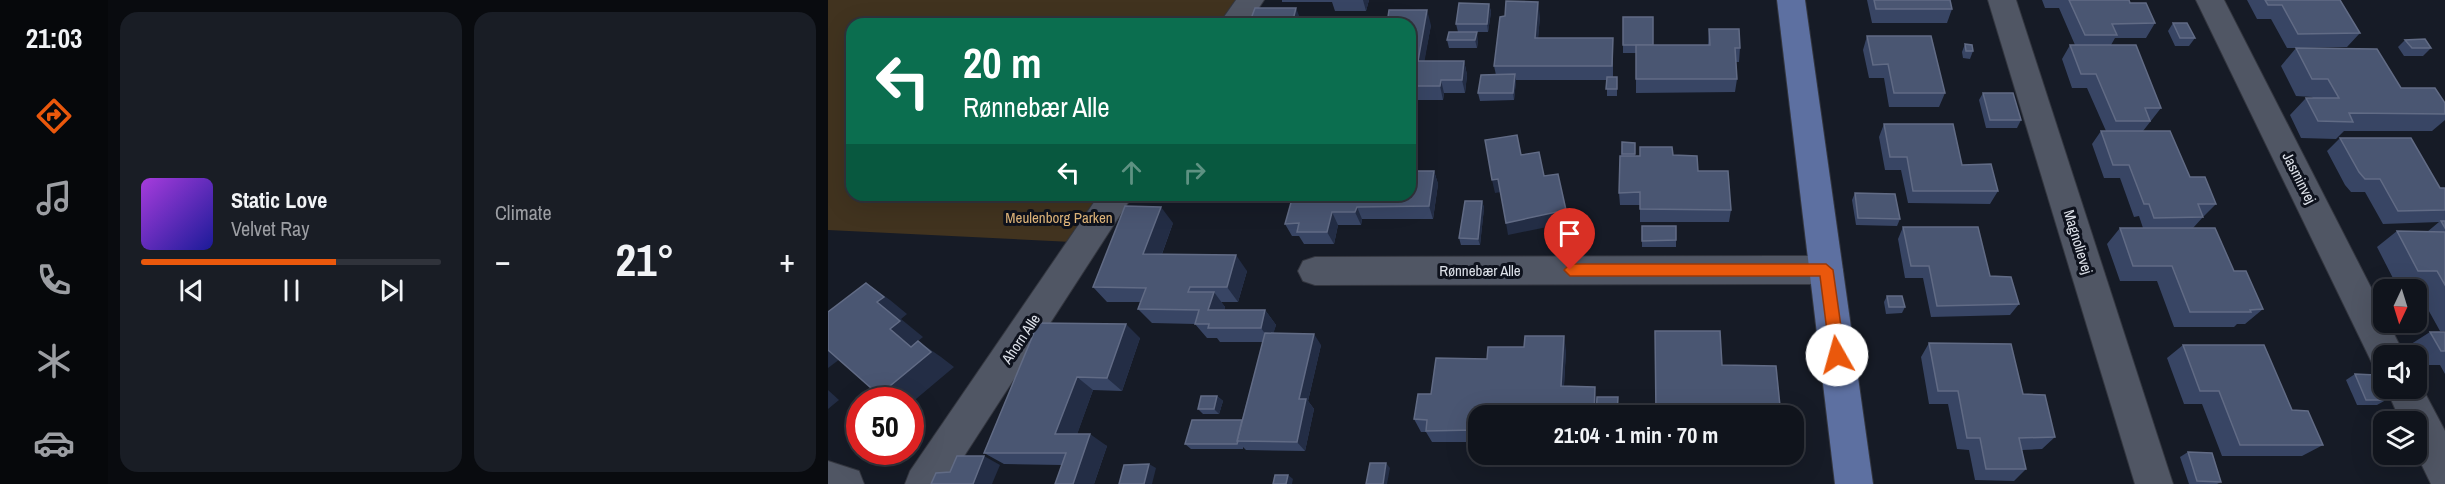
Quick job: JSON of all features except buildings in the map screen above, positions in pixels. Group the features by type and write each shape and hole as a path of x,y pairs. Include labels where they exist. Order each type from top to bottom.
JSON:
{"main road":[{"path":"1791,0 1854,484"}],"street":[{"path":"1237,18 1250,0"},
{"name":"Magnolievej","path":"2002,0 2154,484"},
{"name":"Jasminvej","path":"2210,0 2382,345"},
{"name":"Ahorn Alle","path":"924,484 1114,201"},
{"name":"Rønnebær Alle","path":"1315,271 1826,270"},
{"path":"2409,399 2445,471"},
{"path":"828,480 845,484"}],"green space":[{"name":"Meulenborg Parken","path":"828,0 1236,0 1224,18 846,18 846,201 1100,201 1072,242 828,230"}],"route":[{"path":"1570,270 1826,270 1837,355"}]}
